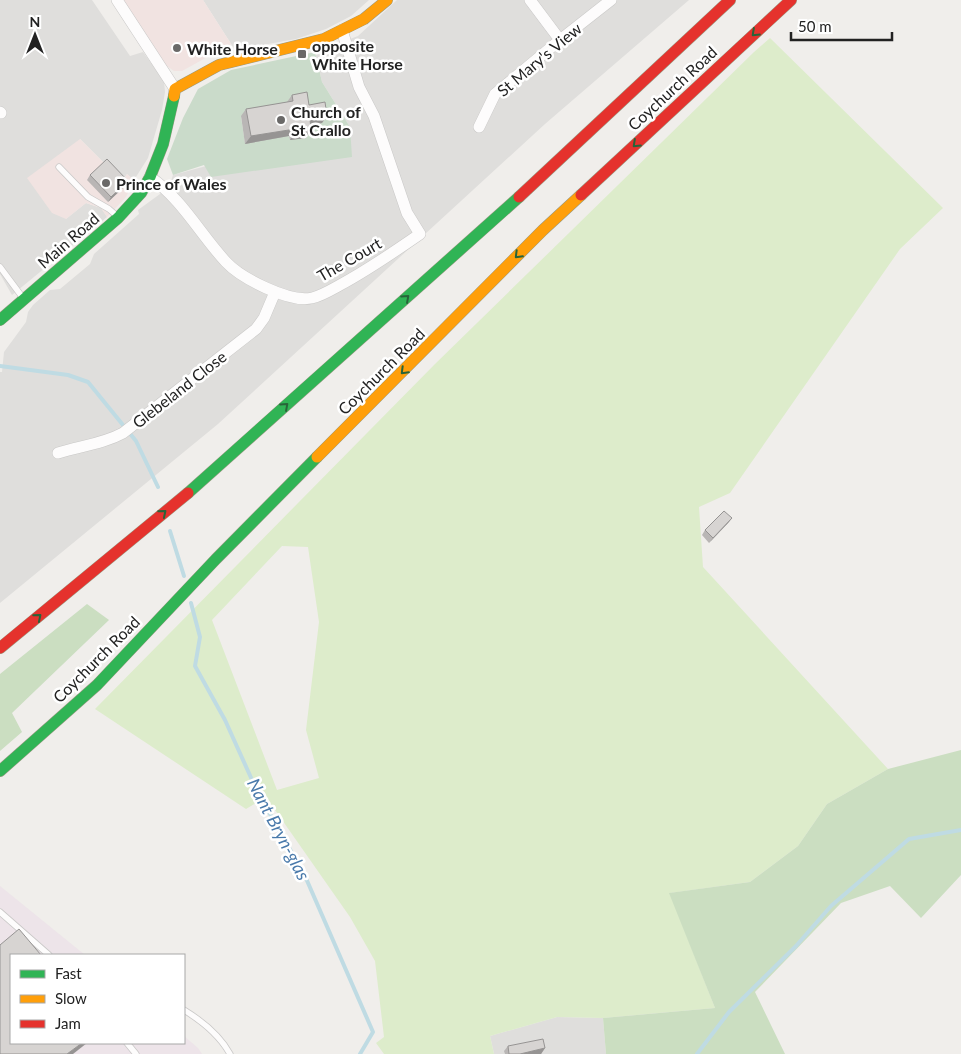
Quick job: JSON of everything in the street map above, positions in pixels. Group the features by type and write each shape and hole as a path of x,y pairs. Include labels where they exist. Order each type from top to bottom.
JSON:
{"main road":[{"path":"150,177 163,144 175,89 219,65 315,41 342,30 364,19 387,0"},
{"name":"Coychurch Road","path":"0,648 200,482 522,194 730,0"},
{"name":"Coychurch Road","path":"0,771 97,684 216,559 543,230 791,0"},
{"name":"Main Road","path":"0,320 118,218 140,193 150,177"}],"street":[{"path":"117,0 175,89"},
{"path":"530,0 560,40"},
{"name":"St Mary's View","path":"479,127 495,94 611,0"},
{"name":"The Court","path":"150,177 167,190 226,262 240,274 275,292 296,297 311,298 331,290 364,272 420,234 406,213 374,116 359,87 342,30"},
{"name":"Glebeland Close","path":"58,453 110,440 123,433 256,330 264,318 275,292"}],"lane":[{"path":"59,167 88,196 109,209 118,218"},
{"path":"0,267 24,299"},
{"path":"0,912 48,954"},
{"path":"185,1011 204,1022 226,1046 230,1054"}],"shaded area":[{"path":"0,0 92,0 130,56 143,52 164,81 165,92 162,110 148,158 134,180 127,174 122,181 80,139 66,219 86,203 101,208 107,217 12,295 0,274"},
{"path":"123,0 203,0 231,44 182,71 174,71 164,64"},
{"path":"203,0 369,0 351,16 326,29 296,39 235,50"},
{"path":"397,0 689,0 545,124 218,424 0,603 0,372 2,372 4,352 26,322 28,312 50,290 60,289 90,264 94,254 139,214 138,210 160,194 171,181 173,175 350,127 322,82 315,52 358,36"},
{"path":"80,139 122,181 127,174 134,180 126,197 107,217 101,208 86,203 66,219 52,213 27,178"},
{"path":"0,886 84,954 10,954 10,1044 185,1044 185,1037 202,1054 0,1054"},
{"path":"557,1017 603,1018 606,1054 494,1054 490,1036"}],"green space":[{"path":"770,38 943,208 900,249 730,493 699,507 703,567 888,769 827,804 798,846 750,882 670,893 715,1008 603,1018 557,1017 490,1036 494,1054 384,1054 376,1043 384,1037 375,961 350,917 266,797 246,809 95,709 435,364","holes":["282,546 308,547 319,622 306,730 319,778 277,790 212,620"]},
{"path":"315,52 322,82 350,127 352,157 211,177 204,165 173,175 167,159 183,118 198,89 231,70","holes":["287,109 290,140 289,136 245,143 241,117"]},
{"path":"87,604 109,620 12,713 22,732 0,751 0,674"},
{"path":"961,750 961,875 921,918 890,886 841,903 755,992 785,1054 606,1054 603,1018 715,1008 669,893 750,882 798,846 827,804 888,769"}],"building":[{"name":"Church of St Crallo","path":"307,92 309,105 325,102 327,116 310,119 311,130 295,133 295,129 251,136 246,109 293,101 292,95"},
{"name":"Prince of Wales","path":"107,159 128,181 111,197 90,175"},
{"path":"724,511 732,518 713,538 705,530"},
{"path":"19,929 40,954 10,954 10,1044 81,1044 67,1054 0,1054 0,945"},
{"path":"543,1039 545,1048 520,1054 509,1054 508,1046"}],"waterway":[{"name":"Nant Bryn-glas","path":"0,366 68,375 88,382 136,441 158,487"},
{"name":"Nant Bryn-glas","path":"170,531 184,576"},
{"name":"Nant Bryn-glas","path":"191,603 200,637 195,666 225,720 257,791 305,876 373,1032 360,1054"},
{"path":"697,1054 729,1012 796,946 831,906 909,839 961,830"}],"traffic: fast":[{"path":"0,320 118,218 141,193 150,177 163,144 174,96"},
{"path":"188,493 519,197"},
{"path":"0,771 97,685 216,559 317,457"}],"traffic: slow":[{"path":"174,96 175,89 219,65 324,39 364,19 387,0"},
{"path":"317,457 543,230 581,195"}],"traffic: jam":[{"path":"519,197 730,0"},
{"path":"581,195 791,0"},
{"path":"0,648 188,493"}],"place":[{"name":"White Horse","path":"177,48"},
{"name":"opposite White Horse","path":"302,54"},
{"name":"Church of St Crallo","path":"281,120"},
{"name":"Prince of Wales","path":"106,183"}]}
